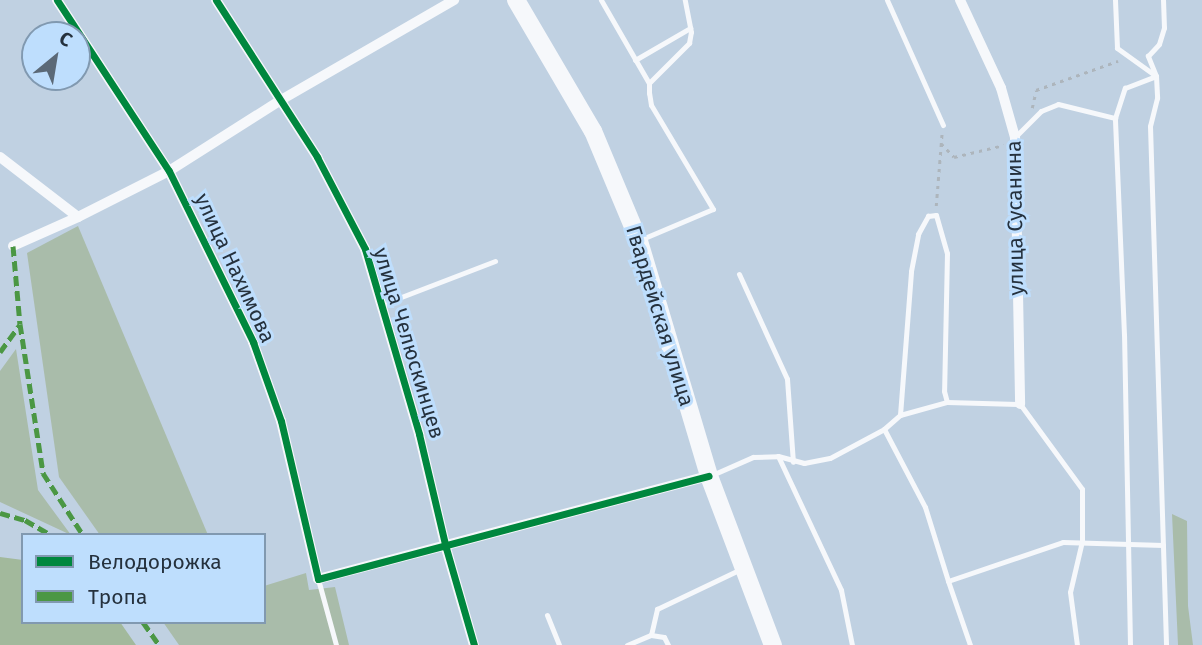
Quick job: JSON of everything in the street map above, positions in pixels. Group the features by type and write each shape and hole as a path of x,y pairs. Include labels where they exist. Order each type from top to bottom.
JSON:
{"main road":[{"name":"Гвардейская улица","path":"516,0 593,131 639,240 709,476 773,645"}],"street":[{"name":"улица Нахимова","path":"57,0 169,171 206,242 262,368 284,432 318,579"},
{"name":"улица Челюскинцев","path":"216,0 317,157 365,249 419,434 446,548 474,645"},
{"path":"13,246 79,217 169,171 281,100 454,0"},
{"name":"улица Сусанина","path":"960,0 1001,88 1015,139 1020,404"},
{"path":"0,157 79,217"},
{"path":"318,579 446,548 709,476"}],"lane":[{"path":"601,0 649,83 651,105 713,209 639,240"},
{"path":"649,83 689,43 690,28 685,0"},
{"path":"887,0 943,125"},
{"path":"1115,0 1117,48 1156,76"},
{"path":"1163,0 1164,28 1160,44 1148,56 1156,76 1157,98 1150,126 1166,645"},
{"path":"635,60 690,28"},
{"path":"1130,645 1124,335 1115,118 1125,88 1156,76"},
{"path":"1015,139 1041,111 1058,104 1115,118"},
{"path":"900,415 911,271 918,234 928,216 936,215 947,253 944,391 947,402"},
{"path":"383,304 495,261"},
{"path":"739,274 787,379 793,462"},
{"path":"709,476 753,457 778,456 793,462 816,462 830,458 884,429 900,415 947,402 1020,404 1082,489 1082,541 1070,592 1077,645"},
{"path":"884,429 925,507 970,645"},
{"path":"778,456 841,590 852,645"},
{"path":"948,581 1063,542 1163,545"},
{"path":"651,635 657,609 744,568"},
{"path":"318,579 336,645"},
{"path":"547,615 559,645"},
{"path":"627,645 651,635 664,637 668,645"}],"path":[{"path":"1036,90 1131,57"},
{"path":"936,215 943,125"},
{"path":"941,143 954,157 1015,139"}],"green space":[{"path":"78,226 207,533 99,533 59,477 27,253"},
{"path":"16,349 38,490 70,533 0,502 0,371"},
{"path":"1172,514 1187,521 1188,606 1193,645 1178,645"},
{"path":"0,557 21,560 21,624 121,624 136,645 0,645"},
{"path":"306,573 309,590 335,587 349,645 179,645 164,624 266,624 266,585"}],"marked path":[{"path":"13,246 20,324 43,473 82,533"},
{"path":"0,352 20,324"},
{"path":"0,513 25,520 48,533"},
{"path":"144,624 159,645"}],"cycle path":[{"path":"57,0 169,171 253,342 281,421 318,579 709,476"},
{"path":"216,0 317,157 365,249 419,434 446,548 474,645"}]}
